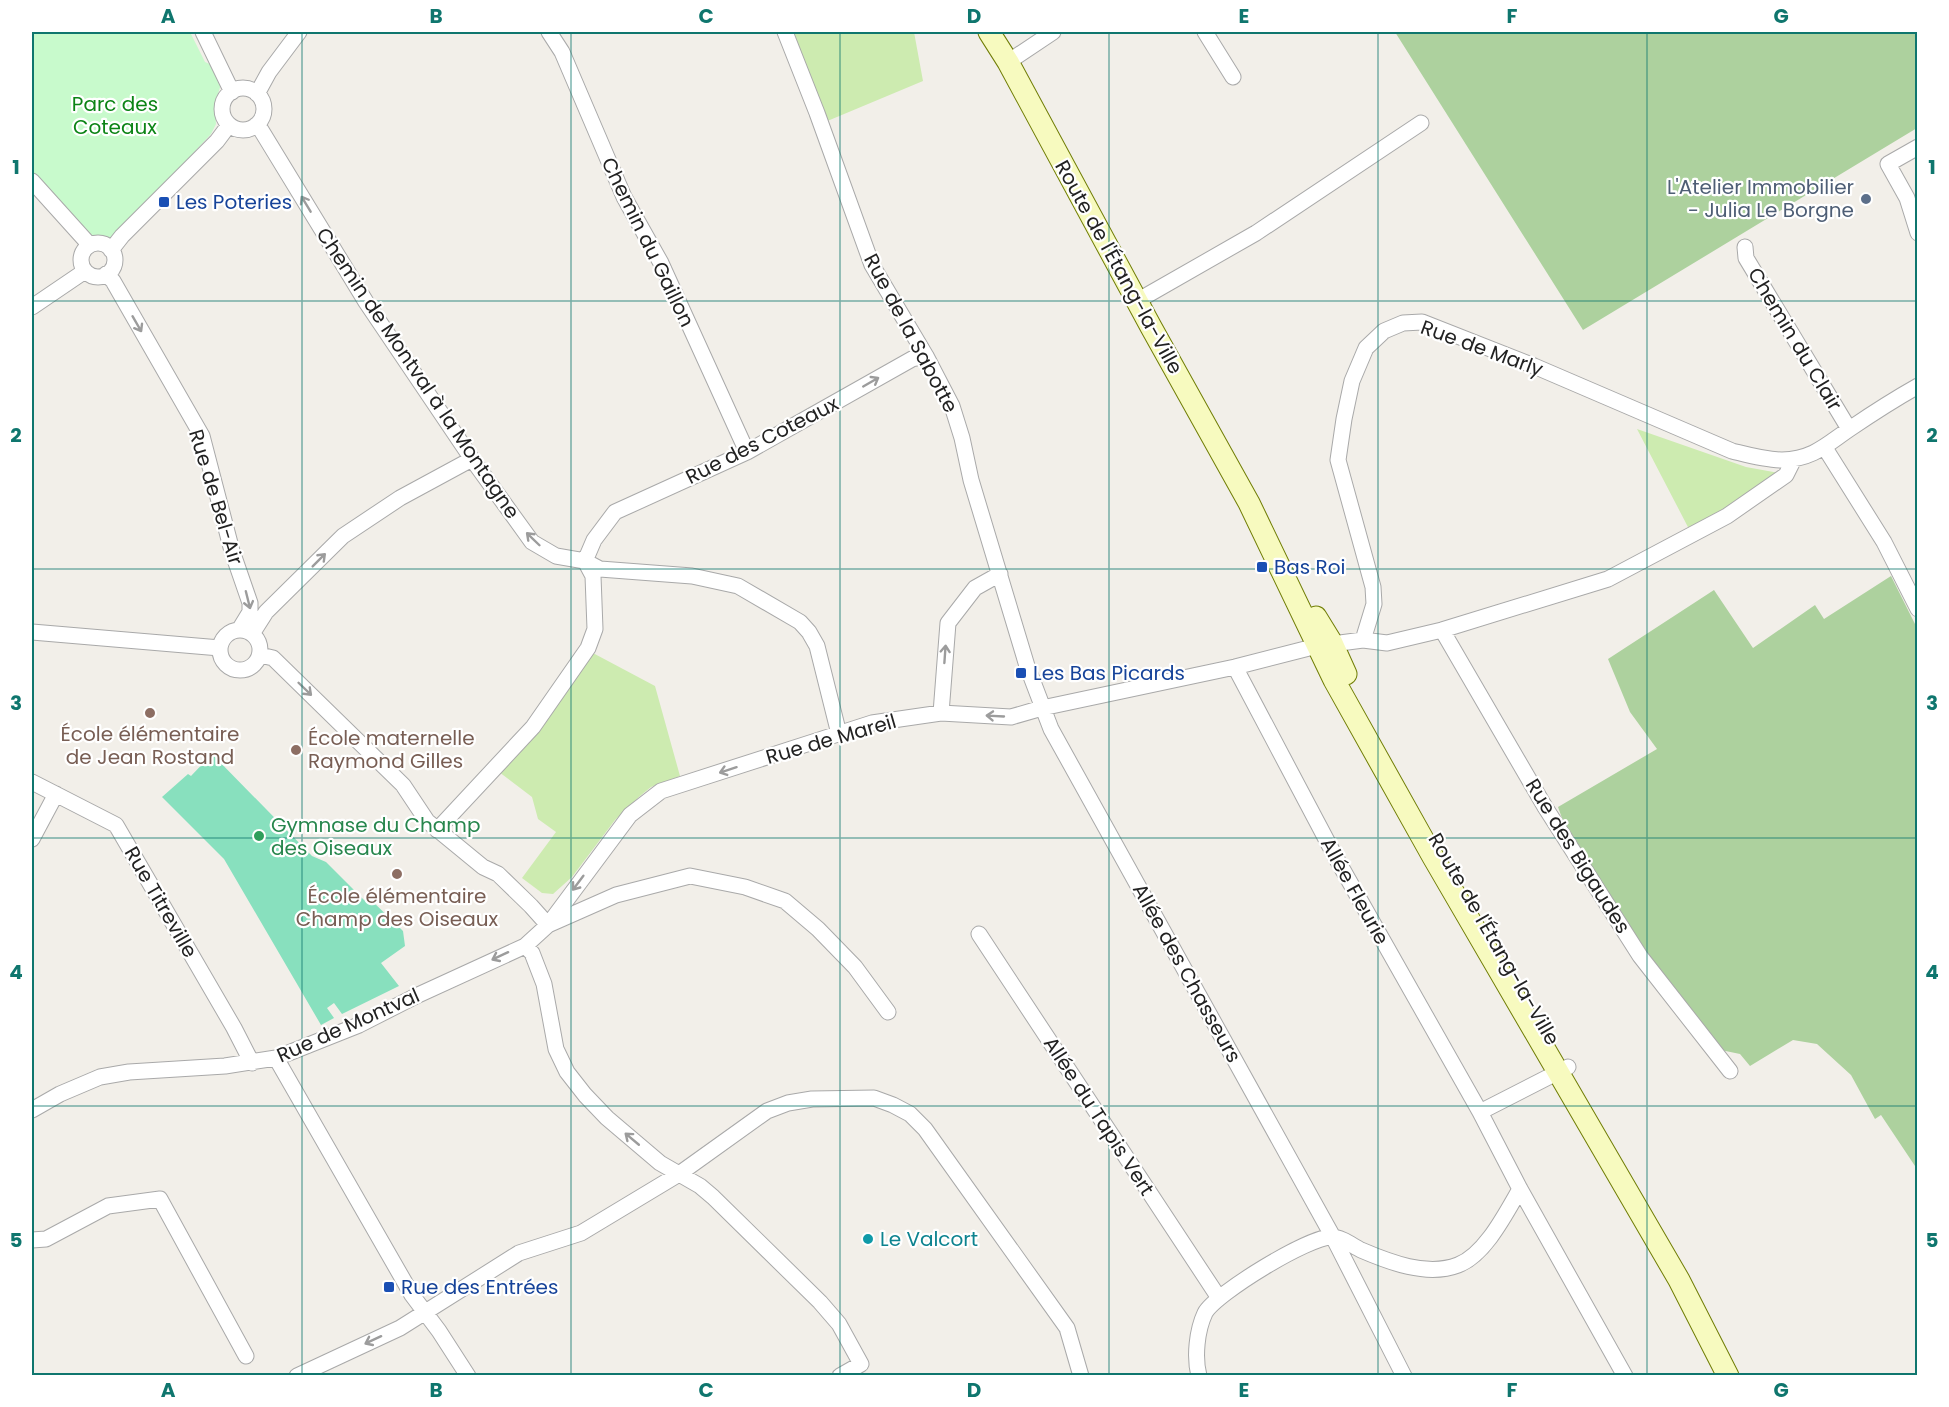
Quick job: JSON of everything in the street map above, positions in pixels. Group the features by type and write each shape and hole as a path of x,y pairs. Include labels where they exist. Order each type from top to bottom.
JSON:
{"street":[{"path":"203,32 232,92"},
{"path":"257,94 269,72 299,32"},
{"name":"Chemin du Gaillon","path":"549,32 562,52 624,197 661,263 747,452"},
{"name":"Rue de la Sabotte","path":"785,32 872,265 926,356 952,406 962,438 970,480 1042,708"},
{"name":"Route de l'Étang-la-Ville","path":"989,32 1008,62 1249,502 1300,607 1325,645 1408,799 1563,1069 1689,1280 1741,1376"},
{"path":"1008,62 1053,32"},
{"path":"1205,32 1233,77"},
{"path":"245,89 257,94 261,100 263,113 256,125 239,130 229,125 222,108 227,96 232,92 245,89"},
{"path":"1137,301 1256,233 1421,123"},
{"path":"111,250 217,141 229,125"},
{"name":"Chemin de Montval à la Montagne","path":"256,125 366,302 472,459 532,542 556,556 585,561 600,569 692,576 738,586 800,622 817,646 839,734"},
{"path":"1917,147 1888,164 1907,198 1917,233"},
{"path":"32,181 87,242 88,246"},
{"path":"98,243 111,250 113,266 106,274 93,276 85,271 81,261 84,250 88,246 98,243"},
{"name":"Chemin du Clair","path":"1745,247 1746,258 1849,429"},
{"path":"32,307 85,271"},
{"name":"Rue de Bel-Air","path":"106,274 202,436 232,551 250,603 246,632"},
{"name":"Rue de Marly","path":"1363,640 1374,604 1373,587 1338,459 1352,381 1366,348 1383,331 1403,323 1422,322 1534,366 1732,451 1760,458 1794,459 1825,448 1849,429 1917,386"},
{"name":"Rue des Coteaux","path":"585,561 594,540 615,512 747,452 912,359 926,356"},
{"path":"1825,448 1884,542 1917,609"},
{"path":"246,632 259,643 260,655 253,666 248,669 235,670 222,659 220,648 229,634 246,632 343,536 400,498 472,459"},
{"path":"1325,645 1363,640 1387,643 1442,630 1608,579 1727,516 1786,475 1794,459"},
{"path":"437,830 532,728 588,648 595,628 593,576 585,561"},
{"path":"941,713 948,623 975,588 1000,574"},
{"name":"Rue des Bigaudes","path":"1442,630 1545,807 1640,956 1730,1071"},
{"path":"32,632 220,648"},
{"name":"Rue de Mareil","path":"548,925 630,815 661,791 872,723 941,713 1011,717 1042,708 1235,667 1325,645"},
{"path":"260,655 273,658 403,785 427,821 483,867 498,874 548,925 616,895 690,876 745,887 785,901 818,929 855,967 888,1012"},
{"name":"Allée Fleurie","path":"1235,667 1335,856 1480,1112 1520,1189 1625,1376"},
{"name":"Allée des Chasseurs","path":"1042,708 1051,729 1333,1237 1404,1376"},
{"name":"Rue Titreville","path":"32,782 116,825 252,1063"},
{"path":"32,840 56,794"},
{"name":"Rue de Montval","path":"32,1110 60,1094 100,1077 129,1072 252,1063 276,1058 359,1025 525,946 548,925"},
{"name":"Allée du Tapis Vert","path":"980,934 1219,1298"},
{"path":"525,946 532,953 544,984 556,1049 567,1072 607,1118 660,1163 700,1186 713,1197 820,1302 839,1324 861,1364 840,1376"},
{"path":"276,1058 412,1295 440,1331 468,1376"},
{"path":"1480,1112 1563,1069"},
{"name":"Route de l'Étang-la-Ville","path":"1563,1069 1679,1280 1728,1376"},
{"path":"297,1376 400,1328 519,1253 581,1233 679,1174 767,1111 788,1103 853,1097 874,1098 893,1105 910,1114 925,1129 1067,1328 1081,1376"},
{"path":"1199,1376 1197,1352 1206,1312 1219,1298 1274,1261 1308,1242 1333,1237 1389,1261 1416,1268 1438,1269 1458,1265 1476,1255 1520,1189"},
{"path":"32,1240 46,1239 108,1206 160,1199 246,1356"}],"green space":[{"name":"Parc des Coteaux","path":"32,32 190,32 205,62 212,65 221,84 215,104 216,124 211,134 111,242 102,237 92,237 32,174"},
{"path":"792,32 914,32 923,81 825,122"},
{"path":"1395,32 1917,32 1917,128 1583,330"},
{"path":"1637,429 1746,467 1779,473 1722,513 1689,529"},
{"path":"1891,576 1918,630 1917,1169 1881,1115 1875,1119 1851,1075 1817,1044 1793,1040 1750,1066 1740,1054 1716,1049 1640,951 1563,821 1558,807 1657,749 1630,712 1608,659 1714,590 1753,648 1815,605 1824,619"},
{"path":"591,652 655,686 680,776 651,787 640,796 615,820 572,877 553,894 542,893 522,878 556,832 538,819 532,797 499,772"},
{"path":"212,754 312,856 326,862 364,900 368,897 403,931 405,946 381,963 399,986 342,1014 334,1003 327,1008 334,1018 321,1025 224,859 162,797 188,774 191,776"}],"place":[{"name":"L'Atelier Immobilier - Julia Le Borgne","path":"1866,199"},
{"name":"Les Poteries","path":"164,202"},
{"name":"Bas Roi","path":"1262,567"},
{"name":"Les Bas Picards","path":"1021,673"},
{"name":"École élémentaire de Jean Rostand","path":"150,713"},
{"name":"École maternelle Raymond Gilles","path":"296,750"},
{"name":"Gymnase du Champ des Oiseaux","path":"259,836"},
{"name":"École élémentaire Champ des Oiseaux","path":"397,874"},
{"name":"Le Valcort","path":"868,1239"},
{"name":"Rue des Entrées","path":"389,1287"}]}
